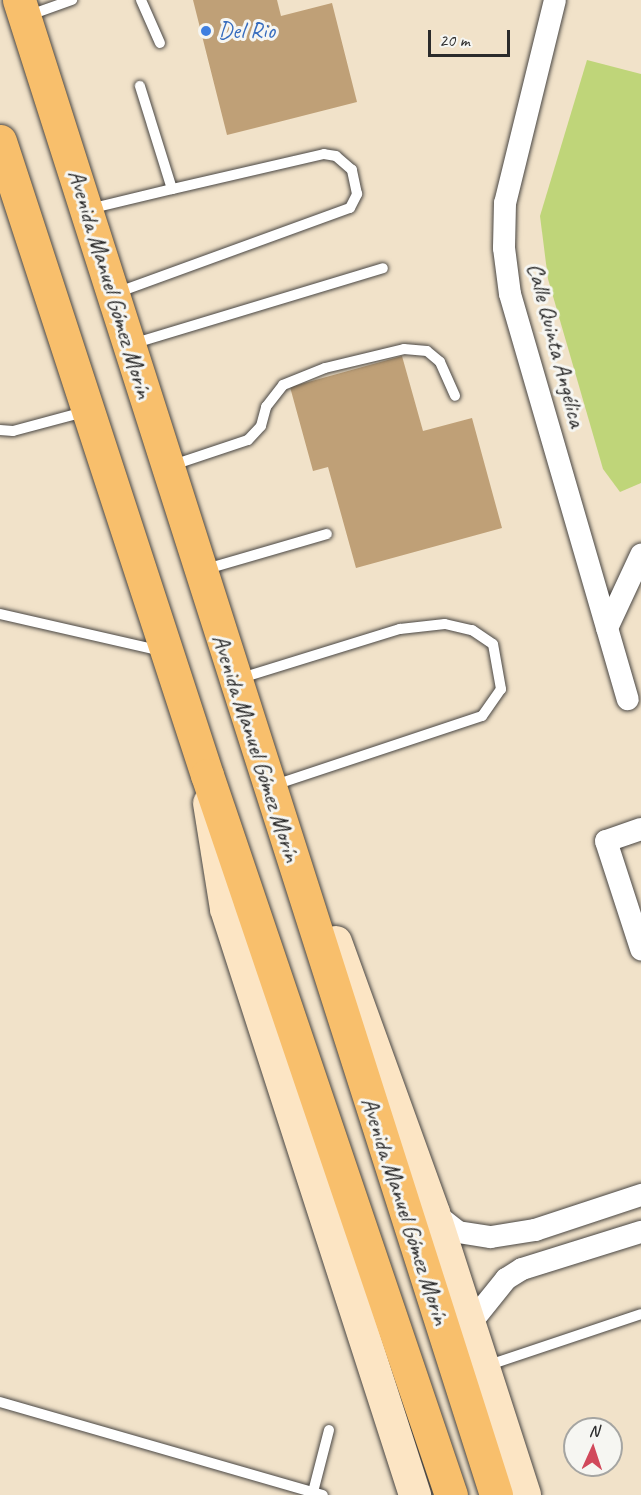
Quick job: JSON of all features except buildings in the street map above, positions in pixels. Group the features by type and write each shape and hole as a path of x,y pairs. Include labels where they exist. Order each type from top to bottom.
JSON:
{"main road":[{"name":"Avenida Manuel Gómez Morín","path":"23,6 89,209 112,295 234,680 491,1480"},
{"name":"Avenida Manuel Gómez Morín","path":"0,141 6,183 88,411 207,775 449,1488"}],"street":[{"name":"Calle Quinta Angélica","path":"555,0 505,203 504,248 510,294 627,699"},
{"path":"607,628 641,555"},
{"path":"207,775 212,840 226,909 415,1495"},
{"path":"281,826 316,881 434,1213 525,1495"},
{"path":"641,830 606,841 641,950"},
{"path":"434,1213 458,1232 491,1237 535,1230 641,1195"},
{"path":"469,1325 506,1279 522,1269 641,1232"}],"lane":[{"path":"23,6 72,0"},
{"path":"141,0 159,43"},
{"path":"140,86 172,189"},
{"path":"89,209 324,154 345,162 357,186 350,208 112,295"},
{"path":"128,345 383,268"},
{"path":"167,467 248,440 261,426 266,407 283,385 325,368 404,349 427,351 440,362 455,396"},
{"path":"0,430 13,431 88,411"},
{"path":"200,571 327,534"},
{"path":"0,614 167,652"},
{"path":"234,680 400,628 445,624 472,630 493,644 501,689 482,716 268,787"},
{"path":"483,1366 641,1314"},
{"path":"0,1402 290,1490 318,1494 329,1430"}],"green space":[{"path":"587,60 641,74 641,483 620,492 603,469 548,279 540,216"}],"place":[{"name":"Del Rio","path":"206,31"}]}
